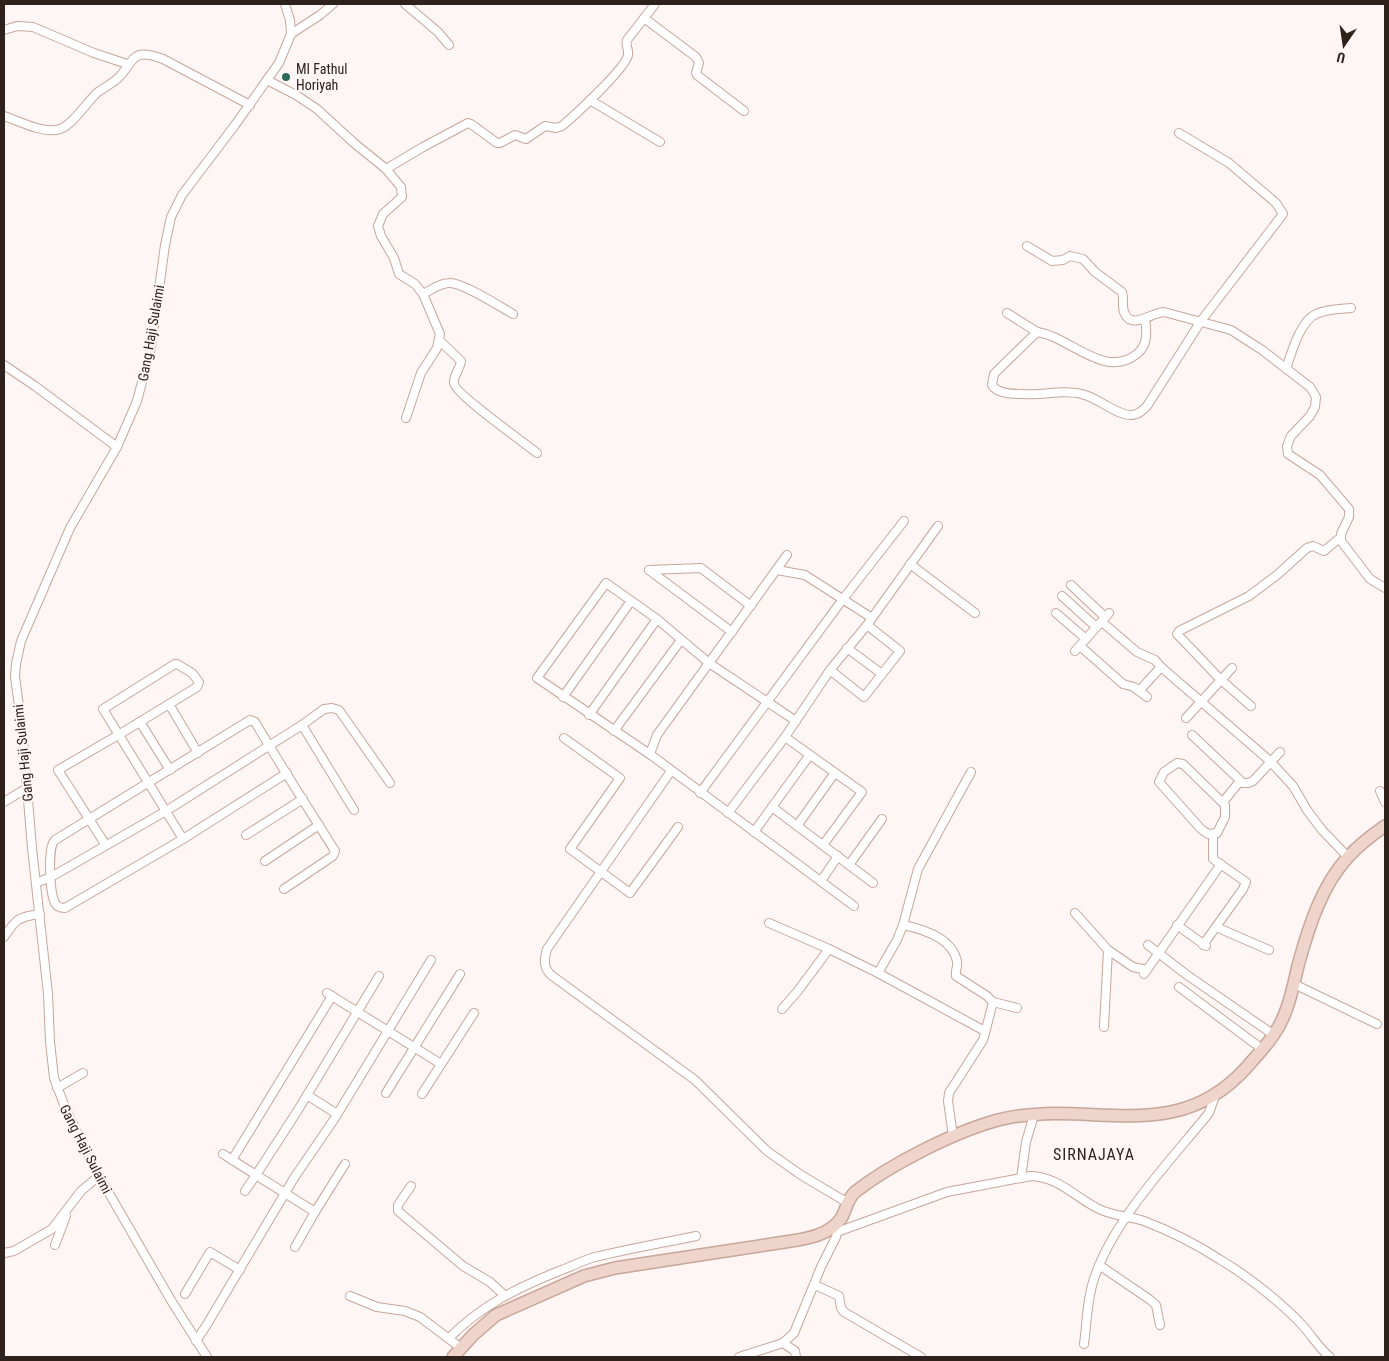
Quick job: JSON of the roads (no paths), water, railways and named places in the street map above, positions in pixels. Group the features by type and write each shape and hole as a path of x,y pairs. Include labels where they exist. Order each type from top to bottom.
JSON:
{"street":[{"path":"285,4 290,20 291,34 333,4"},
{"path":"405,4 438,32 449,45"},
{"path":"386,168 466,124 471,124 497,143 515,136 526,139 545,126 556,128 562,126 609,81 626,59 628,53 626,41 655,4"},
{"path":"644,18 696,57 699,63 697,75 744,111"},
{"path":"4,30 24,25 33,27 94,53 127,64"},
{"name":"Gang Haji Sulaimi","path":"207,1357 98,1176 77,1135 57,1088 52,1067 49,1006 22,727 15,677 21,641 70,528 117,447 134,409 144,379 151,348 165,245 171,217 182,195 250,105 279,63 291,34"},
{"path":"4,116 41,128 61,129 72,121 97,93 118,78 133,58 140,55 155,56 250,105"},
{"path":"267,80 317,109 354,143 386,168 401,187 403,193 400,199 380,217 379,230 394,258 399,274 415,284 423,294 438,328 440,340 435,353 422,373 406,418"},
{"path":"590,100 660,142"},
{"path":"1037,332 994,374 992,380 997,391 1028,395 1065,392 1082,394 1123,413 1134,415 1139,414 1147,406 1201,321 1283,214 1276,202 1229,163 1179,133"},
{"path":"1027,246 1052,261 1063,260 1070,256 1083,259 1095,272 1122,292 1124,310 1127,316 1138,320 1164,312 1231,330 1262,350 1314,392 1316,402 1313,412 1288,441 1288,454 1320,475 1349,509 1349,517 1341,537 1324,551 1313,546 1307,548 1277,575 1249,596 1178,632 1221,680 1251,706"},
{"path":"423,294 442,284 452,283 462,286 513,314"},
{"path":"1286,369 1295,343 1311,317 1324,311 1351,308"},
{"path":"1007,313 1037,332 1052,336 1099,360 1118,362 1132,357 1142,348 1147,331 1145,319"},
{"path":"440,340 461,361 454,382 455,387 537,453"},
{"path":"4,365 117,447"},
{"path":"700,792 768,703 843,599 904,521"},
{"path":"728,813 785,737 830,670 869,621 938,526"},
{"path":"1341,537 1343,543 1370,579 1385,588"},
{"path":"651,756 657,735 787,556"},
{"path":"910,564 974,613"},
{"path":"732,632 649,570 702,568 751,606"},
{"path":"777,570 805,575 843,599 900,651 864,697 830,670"},
{"path":"796,721 709,663 657,619 606,583 537,678 651,756 854,906"},
{"path":"1071,585 1103,620 1137,652 1155,660 1270,761 1293,786 1307,810 1322,830 1348,857"},
{"path":"1062,596 1103,620"},
{"path":"563,697 631,601"},
{"path":"1056,613 1080,646 1123,684 1134,687 1147,697"},
{"path":"590,715 657,619"},
{"path":"1080,646 1103,620"},
{"path":"614,731 682,640"},
{"path":"847,648 882,674"},
{"path":"105,844 58,770 120,734 197,687 199,684 192,673 175,664 104,708 104,710 120,734 183,839"},
{"path":"1139,691 1161,667"},
{"path":"1186,718 1232,668"},
{"path":"169,704 198,753"},
{"path":"36,883 51,877 105,844 166,811 302,725 324,709 332,708 339,710 390,783"},
{"path":"284,888 335,854 335,851 287,773 255,722 250,720 52,843 51,877 55,902 57,906 65,908 183,839 287,773"},
{"path":"140,722 170,770"},
{"path":"302,725 354,810"},
{"path":"1192,735 1240,781 1248,783 1253,781 1280,752"},
{"path":"785,737 834,774 862,792 823,845"},
{"path":"564,738 620,778 570,849 630,893 678,827"},
{"path":"754,832 809,756"},
{"path":"1178,925 1205,946 1246,882 1213,859 1212,856 1213,835 1217,832 1225,816 1223,802 1183,764 1177,763 1164,772 1159,782 1195,822 1208,834 1213,835"},
{"path":"671,771 547,949 544,963 546,970 696,1080 767,1151 801,1176 848,1203"},
{"path":"878,972 892,951 903,925 918,869 971,772"},
{"path":"797,826 834,774"},
{"path":"1223,802 1240,781"},
{"path":"4,802 27,788"},
{"path":"1380,791 1385,802"},
{"path":"246,835 303,799"},
{"path":"772,807 873,883"},
{"path":"849,865 882,819"},
{"path":"265,860 319,825"},
{"path":"739,1357 783,1343 790,1338 798,1327 852,1195 905,1161 953,1136 999,1120 1034,1115 1135,1117 1171,1113 1194,1106 1216,1093 1244,1070 1274,1035 1286,1012 1306,938 1329,885 1348,857 1385,826"},
{"path":"821,881 838,856"},
{"path":"1075,913 1108,950 1133,967 1146,972 1221,864"},
{"path":"4,938 23,916 40,914"},
{"path":"769,923 829,948 878,972 981,1027 985,1033"},
{"path":"903,925 924,930 945,942 957,962 956,976 994,1002 1017,1008"},
{"path":"1216,927 1269,950"},
{"path":"1148,945 1187,975 1274,1035"},
{"path":"782,1009 797,992 829,948"},
{"path":"1104,1028 1108,950"},
{"path":"196,1341 301,1167 337,1114 431,960"},
{"path":"386,1093 460,974"},
{"path":"1187,975 1178,989 1262,1049"},
{"path":"245,1192 307,1095 379,976"},
{"path":"1294,984 1377,1024"},
{"path":"232,1160 330,994 441,1064"},
{"path":"953,1136 948,1102 949,1093 983,1040 994,1002"},
{"path":"422,1094 474,1013"},
{"path":"57,1088 82,1073"},
{"path":"1084,1344 1092,1286 1099,1266 1126,1217 1209,1113 1216,1093"},
{"path":"307,1095 337,1114"},
{"path":"1021,1178 1026,1142 1034,1115"},
{"path":"222,1154 315,1212"},
{"path":"295,1247 345,1164"},
{"path":"4,1254 14,1251 52,1228 86,1185 98,1176"},
{"path":"468,1330 500,1313 536,1288 595,1257 637,1257 806,1238 947,1192 1037,1176 1049,1179 1063,1186 1101,1210 1163,1229 1220,1259 1253,1283 1300,1323 1330,1357"},
{"path":"411,1186 398,1205 398,1212 463,1266 490,1282 504,1295"},
{"path":"55,1246 68,1209"},
{"path":"453,1357 455,1343 504,1295 592,1274 696,1236"},
{"path":"185,1294 210,1252 240,1270"},
{"path":"1099,1266 1149,1299 1156,1306 1160,1325"},
{"path":"815,1285 839,1296 841,1308 844,1312 921,1357"},
{"path":"350,1296 377,1307 413,1314 425,1320 455,1343"},
{"path":"783,1343 796,1351 796,1357"}],"place":[{"name":"MI Fathul Horiyah","path":"286,77"}],"district":[{"name":"SIRNAJAYA","path":"1094,1154"}]}
